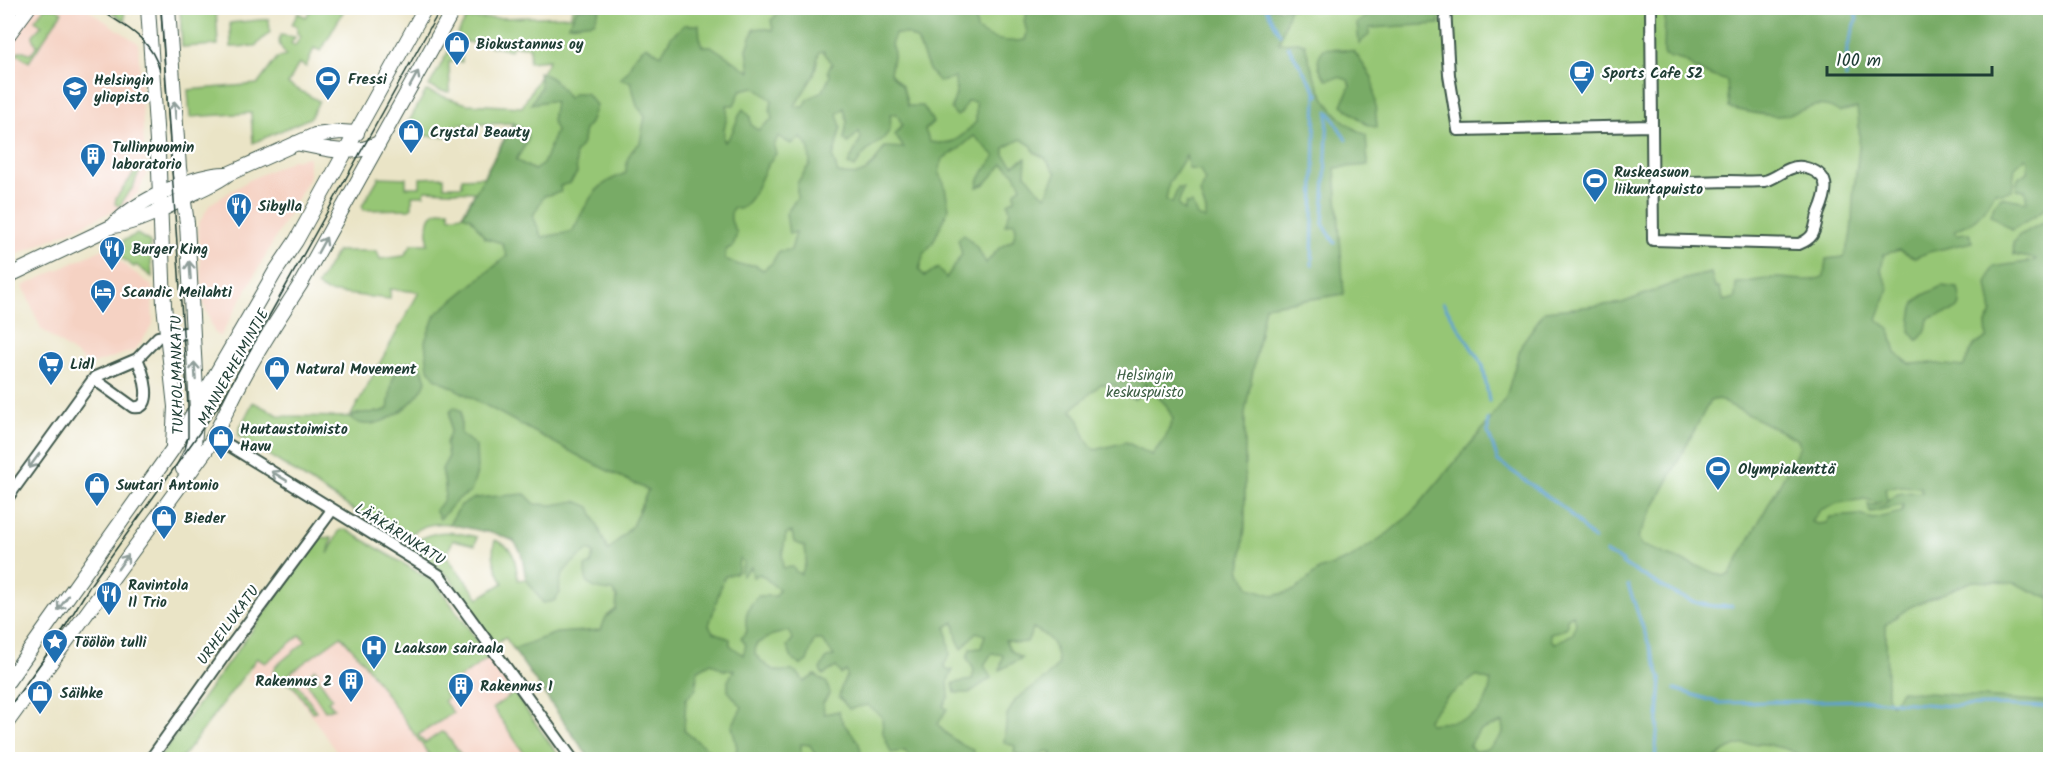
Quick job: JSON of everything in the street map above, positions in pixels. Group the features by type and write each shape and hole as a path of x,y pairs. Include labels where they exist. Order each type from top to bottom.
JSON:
{"main road":[{"path":"10,26 25,8"},
{"name":"TUKHOLMANKATU","path":"148,8 167,334 176,407 172,450"},
{"name":"TUKHOLMANKATU","path":"168,8 182,192 186,216 197,410 194,445 180,474 177,488"},
{"name":"MANNERHEIMINTIE","path":"8,681 172,450 197,410 266,288 296,241 425,8"},
{"name":"MANNERHEIMINTIE","path":"8,721 214,436 274,323 300,285 454,8"},
{"path":"8,276 113,226 137,220 160,209 196,178 228,174 315,135 328,132 357,133"},
{"path":"297,143 346,152 366,150 378,143"},
{"path":"113,226 122,216 160,195 182,192"}],"street":[{"path":"1445,8 1449,75 1458,130 1652,126"},
{"path":"1652,8 1653,240 1799,244 1809,240 1815,230 1826,197 1825,183 1821,176 1801,167 1786,170 1766,181 1653,183"},
{"path":"8,497 98,374 137,359 158,337 192,332"},
{"path":"94,379 133,407 143,406 146,399 144,376 137,359"},
{"name":"LÄÄKÄRINKATU","path":"214,436 443,579 573,759"},
{"name":"URHEILUKATU","path":"150,759 328,507"}],"shaded area":[{"name":"Helsingin yliopisto","path":"8,8 85,8 138,43 146,175 139,192 124,206 8,259"},
{"path":"309,157 309,178 220,337 214,332 203,302 198,225 210,204 251,179 293,160"},
{"path":"107,247 113,256 152,286 153,325 135,350 90,365 41,329 23,286"},
{"name":"Laakson sairaala","path":"307,587 453,607 560,759 341,759 286,678 247,682 253,664"}],"green space":[{"path":"44,8 56,8 62,12 29,62 17,54 19,51 24,51 31,54 37,45 33,40 33,35 42,25 35,20"},
{"path":"105,8 124,8 125,21"},
{"path":"180,8 216,8 218,45 182,47"},
{"path":"312,8 345,8 321,51 314,48 306,67 299,63 288,84 319,101 310,118 253,143 251,113 190,117 188,90 258,84 277,58 286,56 280,44 281,35 295,37 291,43 295,46 301,36 297,33 297,26 292,24 298,13 306,17"},
{"name":"Helsingin keskuspuisto","path":"572,8 2050,8 2050,759 590,759 505,637 494,644 450,578 433,564 402,548 431,534 446,532 477,537 475,545 453,540 446,556 479,598 503,583 493,557 495,540 511,551 518,580 526,579 522,555 516,543 510,538 488,530 448,524 425,526 404,537 354,510 239,436 239,430 253,402 280,416 350,417 419,292 390,289 390,299 327,292 317,286 337,251 377,251 380,259 404,256 412,244 428,244 428,225 431,215 441,210 449,210 450,217 462,215 475,192 425,190 424,195 412,195 412,207 409,209 364,210 362,206 379,177 406,178 406,187 420,187 420,178 444,177 444,186 462,186 462,178 483,177 513,123 455,125 452,136 419,136 403,132 426,91 467,104 522,107 549,60 529,62 530,47 513,46 511,50 467,42 456,37 466,19 571,16"},
{"path":"578,8 600,8 594,22 568,25"},
{"name":"Helsingin keskuspuisto","path":"784,8 979,8 975,13 977,30 994,39 1012,41 1025,40 1027,32 1024,21 1029,8 1290,8 1279,43 1305,44 1318,85 1332,109 1341,119 1366,135 1368,165 1335,168 1344,294 1265,306 1245,413 1245,527 1240,571 1250,588 1274,596 1295,590 1319,570 1349,559 1388,533 1412,513 1487,424 1506,397 1522,343 1545,311 1622,303 1685,279 1711,273 1715,288 1719,287 1724,301 1735,298 1736,283 1776,278 1814,280 1824,276 1826,259 1843,257 1852,224 1859,140 1857,108 1839,112 1831,107 1815,106 1776,116 1729,108 1727,81 1701,72 1684,61 1664,56 1665,8 2050,8 2050,202 2042,211 2012,230 1991,215 1994,205 2001,197 2027,202 2025,190 2016,189 2018,179 2027,172 2028,160 2025,158 2015,167 2012,190 2003,193 1995,192 1978,216 1954,231 1956,234 1969,233 1972,242 1929,252 1915,258 1900,250 1884,254 1881,271 1889,288 1877,319 1890,330 1896,353 1910,364 1930,363 1963,367 1974,345 1987,338 1986,324 1992,312 1987,284 1993,267 2034,261 2036,259 2014,255 2013,243 2018,236 2044,222 2050,224 2050,599 2014,583 1973,581 1910,607 1886,624 1887,695 1891,705 1901,691 2050,702 2050,759 1808,759 1782,748 1762,744 1743,744 1731,748 1713,760 1050,760 1052,753 1047,751 1031,758 1014,753 1015,746 1004,743 1007,715 1016,699 1047,677 1058,665 1052,642 1033,628 1027,642 1018,643 1005,640 1011,651 1022,658 1000,670 1003,655 992,653 984,665 991,678 969,693 955,693 953,683 972,680 974,670 967,658 970,649 981,648 985,635 976,632 962,649 957,639 954,622 946,627 950,654 944,665 948,671 953,670 948,680 949,696 943,706 947,709 938,724 944,732 973,750 976,759 912,759 905,751 891,753 883,733 882,717 867,705 849,709 839,697 842,684 847,676 846,671 841,674 836,667 823,675 820,669 827,658 834,656 822,640 814,640 807,661 801,665 792,659 787,646 793,639 789,631 773,635 756,644 755,654 774,670 793,671 804,682 815,675 827,683 830,693 823,703 824,714 839,711 844,724 859,744 861,759 817,759 810,745 801,744 801,759 590,759 513,649 556,633 601,630 606,617 616,609 617,597 613,591 600,590 588,583 585,566 591,565 594,553 589,550 572,563 563,573 559,586 560,593 554,601 543,603 526,579 521,552 514,541 497,534 449,524 461,505 475,498 525,494 535,504 553,505 576,501 590,507 608,551 632,526 648,490 590,462 435,378 428,368 425,341 435,315 507,256 502,243 485,238 471,218 463,215 514,123 527,132 528,140 516,160 534,170 543,164 556,131 552,121 555,102 531,104 541,87 539,72 552,79 568,98 575,93 586,93 596,105 590,123 584,130 582,143 575,154 577,173 570,183 560,186 561,192 544,196 533,216 542,237 572,232 587,203 598,189 626,173 629,156 640,143 645,116 637,106 631,82 620,79 628,71 634,57 646,46 661,55 671,37 684,25 699,25 702,46 711,46 750,72 747,49 754,29 773,30 771,20","holes":["895,34 907,34 917,40 930,72 940,82 955,78 956,94 951,109 957,116 962,112 967,101 976,102 976,122 956,140 945,143 930,142 925,130 933,122 923,106 908,106 903,87 890,73 894,52 891,45","823,51 832,63 828,71 830,76 823,91 808,99 804,107 794,107 814,75 819,52","754,87 772,100 770,111 772,119 758,130 751,125 750,116 743,109 728,139 724,142 727,105 734,105 741,90","844,108 847,121 844,139 848,143 859,132 861,138 848,164 855,167 863,155 887,134 891,123 890,114 897,114 902,125 895,135 904,148 885,147 867,170 856,175 838,173 833,158 841,127 837,114","778,136 791,144 801,138 809,147 810,164 797,183 797,198 786,214 789,234 796,232 791,250 779,251 772,263 763,270 755,265 739,265 725,259 726,250 733,246 737,233 731,218 733,208 739,209 751,198 770,160 776,154 774,146","974,136 995,156 979,179 977,187 985,184 1003,164 1014,173 1021,186 1015,192 1015,199 1008,203 1010,211 1005,225 1014,222 1016,229 1013,240 999,248 986,263 978,249 964,234 958,239 962,254 946,278 938,268 925,276 919,270 924,253 932,244 949,208 944,183 939,174 942,159 959,149","1021,139 1032,146 1034,152 1045,158 1056,173 1046,196 1025,174 1026,158 1013,165 1004,155 1004,148","1186,156 1189,169 1200,170 1205,181 1200,193 1206,219 1197,216 1192,203 1186,204 1184,211 1178,205 1183,188 1178,188 1172,203 1166,200 1169,183","1101,384 1115,385 1125,396 1135,399 1145,384 1166,405 1173,419 1165,438 1152,455 1126,442 1095,450 1086,439 1079,420 1071,410","1718,399 1798,440 1800,447 1730,574 1723,576 1641,545 1638,537 1710,401","1920,487 1922,492 1899,494 1878,506 1868,504 1870,512 1903,505 1902,512 1873,519 1860,515 1830,517 1826,523 1812,522 1820,510 1838,503 1865,499 1878,503 1887,500 1885,488","792,532 794,542 804,546 805,564 801,574 793,567 783,568 782,556 786,534","739,558 744,562 741,570 742,576 751,567 753,577 760,574 779,589 776,596 758,596 751,604 746,616 747,631 741,638 746,645 743,655 730,645 730,639 713,632 709,625 725,576 738,572","1573,615 1576,623 1573,634 1555,643 1551,640 1550,633 1567,627 1567,619","711,663 723,670 734,670 728,681 728,691 742,707 732,726 737,748 734,757 716,757 684,730 686,699 696,689 697,671","1476,676 1491,681 1484,704 1478,712 1462,719 1429,724 1428,719 1446,698","1502,722 1503,733 1484,750 1474,751 1469,746 1479,731"]},
{"path":"1379,8 1438,8 1439,24 1369,28 1369,35 1359,43 1357,23"},
{"path":"269,19 270,32 255,46 231,47 230,23"},
{"path":"452,45 461,47 462,62 449,62 450,89 449,92 441,91 429,86"},
{"path":"1325,48 1354,51 1373,79 1377,128 1366,124 1342,105 1350,86 1348,80 1339,77 1327,80 1324,76 1318,59"},
{"path":"138,168 141,171 133,188 118,206 115,204 116,198"},
{"path":"137,234 150,242 152,277 118,255 114,245"},
{"path":"1942,286 1958,288 1960,304 1954,311 1928,319 1926,330 1918,341 1910,331 1916,301"},
{"path":"412,362 422,368 426,381 422,390 404,408 381,422 370,424 359,423 350,417 388,409 392,381 400,364"},
{"path":"454,407 461,411 461,434 476,446 477,472 471,492 458,499 440,519 435,510 445,496 442,469 448,458 446,443 450,432 450,412"},
{"path":"345,529 436,583 489,657 443,690 448,698 444,701 453,713 418,735 425,743 441,732 445,733 464,759 432,759 362,660 341,636 290,673 316,711 312,712 295,688 273,672 276,666 306,641 300,635 265,663 257,658 181,759 158,759 320,537 332,538 328,554 339,531"},
{"path":"315,669 318,673 316,675 332,698 328,701 334,708 325,711 307,683 307,676"},
{"path":"514,693 561,759 528,759 493,708"}],"waterway":[{"path":"1266,8 1280,34"},
{"path":"1846,78 1847,49 1857,18 1853,8"},
{"path":"1288,46 1319,96"},
{"path":"1312,265 1316,92"},
{"path":"1328,111 1323,224 1335,243"},
{"path":"1330,113 1346,140"},
{"path":"1443,303 1483,366 1489,401"},
{"path":"1488,419 1488,432 1498,461 1565,509 1594,540"},
{"path":"1606,552 1623,561 1622,564 1688,600 1716,606 1732,606"},
{"path":"1628,585 1661,679 1655,760"},
{"path":"1675,689 1719,703 1869,700 1951,706 2045,707"}],"tram line":[{"path":"97,8 143,41 156,59 160,71"},
{"path":"161,8 188,406 188,437 185,449"},
{"path":"8,709 57,640 91,584 220,404 441,8"}],"place":[{"name":"Biokustannus oy","path":"457,67"},
{"name":"Sports Cafe 52","path":"1582,96"},
{"name":"Fressi","path":"328,102"},
{"name":"Helsingin yliopisto","path":"75,112"},
{"name":"Crystal Beauty","path":"411,155"},
{"name":"Tullinpuomin laboratorio","path":"93,179"},
{"name":"Ruskeasuon liikuntapuisto","path":"1595,204"},
{"name":"Sibylla","path":"239,229"},
{"name":"Burger King","path":"112,272"},
{"name":"Scandic Meilahti","path":"103,315"},
{"name":"Lidl","path":"51,387"},
{"name":"Natural Movement","path":"277,392"},
{"name":"Hautaustoimisto Havu","path":"221,461"},
{"name":"Olympiakenttä","path":"1718,492"},
{"name":"Suutari Antonio","path":"97,508"},
{"name":"Bieder","path":"164,541"},
{"name":"Ravintola Il Trio","path":"109,617"},
{"name":"Töölön tulli","path":"55,665"},
{"name":"Laakson sairaala","path":"374,671"},
{"name":"Rakennus 2","path":"351,704"},
{"name":"Rakennus 1","path":"461,709"},
{"name":"Säihke","path":"40,716"}]}
